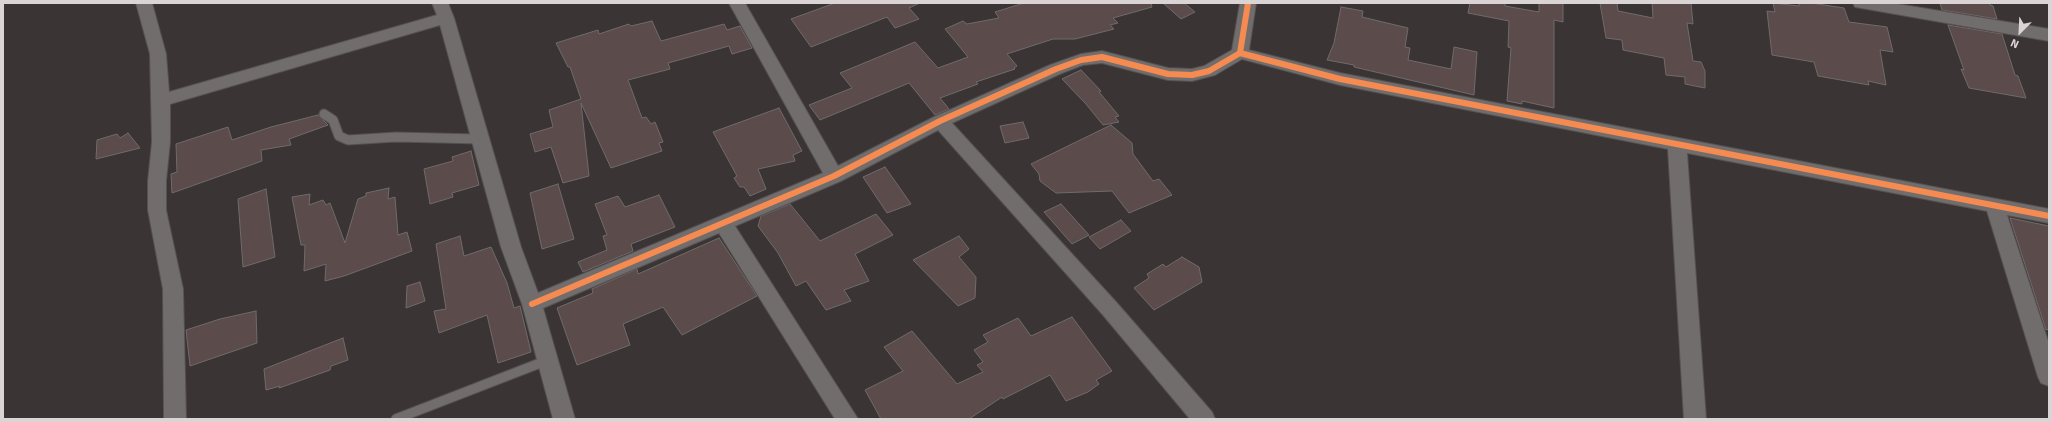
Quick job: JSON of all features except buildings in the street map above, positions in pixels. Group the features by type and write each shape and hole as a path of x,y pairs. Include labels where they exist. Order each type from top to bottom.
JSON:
{"street":[{"path":"144,3 158,54 161,100 161,142 157,181 158,210 173,289 175,419"},
{"path":"737,3 834,176"},
{"path":"1240,53 1248,3"},
{"path":"1861,3 2049,35"},
{"path":"161,100 443,11 511,247 532,304 564,419"},
{"path":"532,304 834,176 940,121 1056,69 1081,60 1102,57 1168,74 1192,75 1209,71 1240,53 1340,79 2049,216"},
{"path":"940,121 1110,309 1204,419"},
{"path":"1677,145 1695,419"},
{"path":"1995,206 2049,377"},
{"path":"723,223 847,419"}],"lane":[{"path":"324,114 333,120 339,136 348,140 396,137 480,139"},
{"path":"396,419 548,360"}],"cycle path":[{"path":"532,304 834,176 940,121 1056,69 1081,60 1102,57 1168,74 1192,75 1209,71 1240,53 1248,3"},
{"path":"1240,53 1340,79 2049,216"}]}
